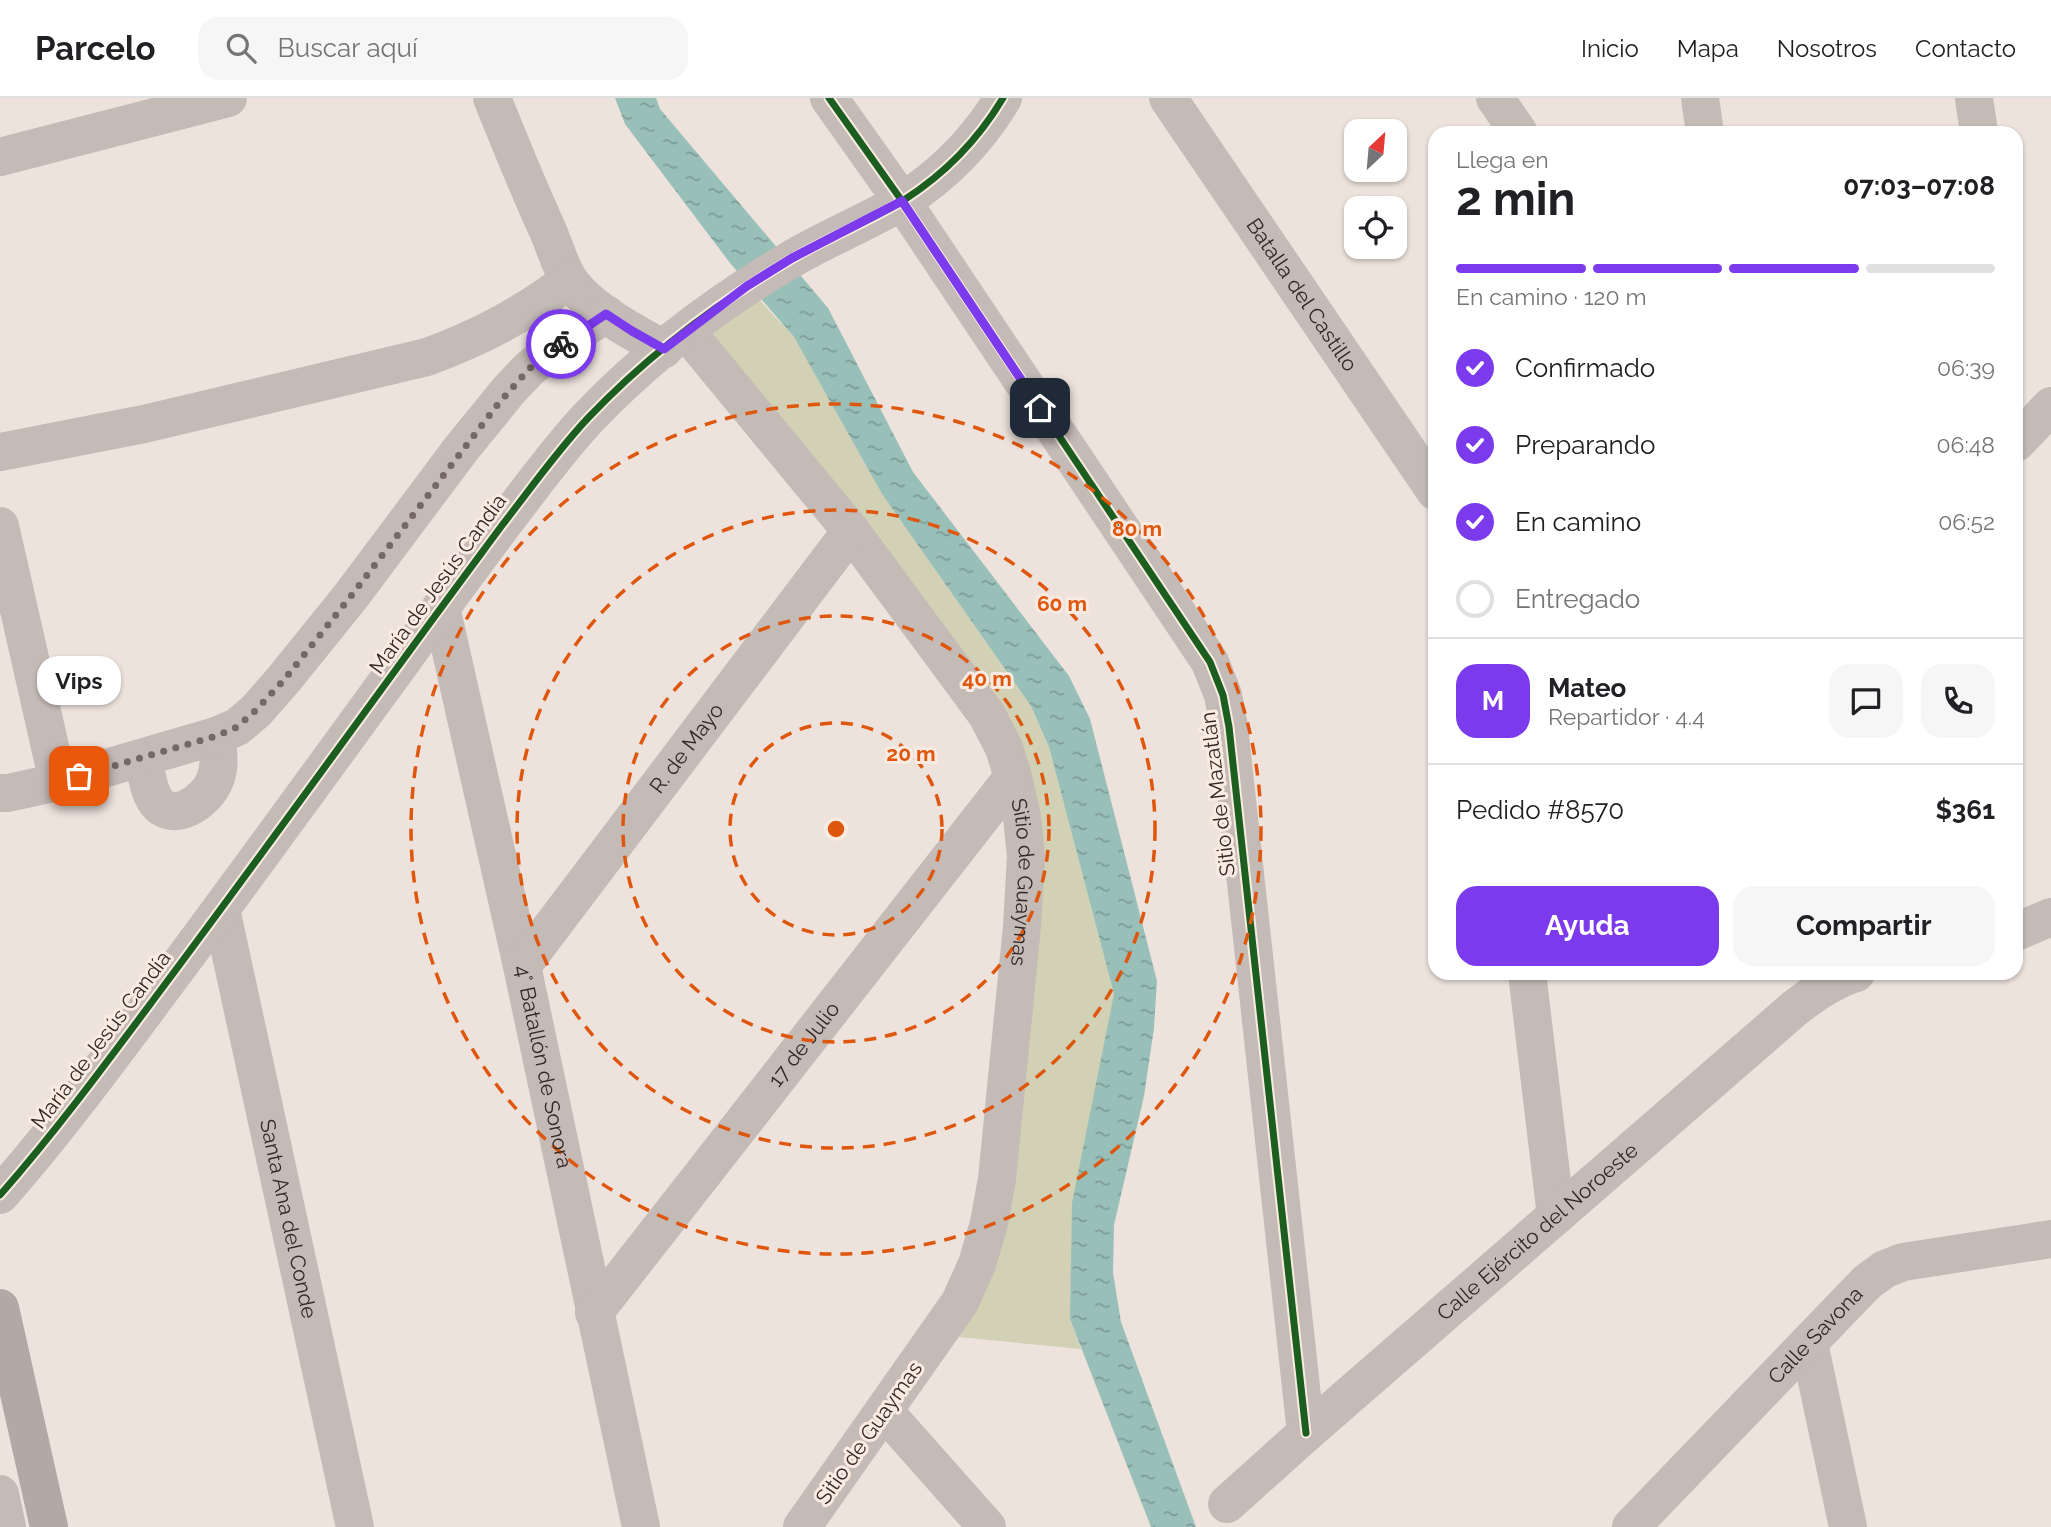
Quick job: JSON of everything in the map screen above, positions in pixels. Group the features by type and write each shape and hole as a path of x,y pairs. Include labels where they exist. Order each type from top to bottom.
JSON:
{"main road":[{"path":"0,1308 49,1527"}],"street":[{"path":"0,157 228,98"},
{"path":"492,98 569,280 606,314 632,331 675,340"},
{"name":"Sitio de Mazatlán","path":"829,98 902,201 1210,662 1223,695 1229,727 1306,1433"},
{"name":"María de Jesús Candía","path":"0,1195 46,1142 222,909 557,452 622,384 747,286 792,258 902,201 938,176 964,152 987,124 1003,98"},
{"name":"Batalla del Castillo","path":"1168,98 1428,481"},
{"path":"1495,98 1514,126"},
{"path":"1700,98 1704,126"},
{"path":"1974,98 1978,126"},
{"path":"0,452 157,421 427,357 467,342 511,320 569,280"},
{"path":"0,793 58,782 216,736 237,727 284,680 509,390 556,347 606,314"},
{"name":"Sitio de Guaymas","path":"675,340 850,531 987,715 1004,748 1013,777 1026,856 1022,926 997,1179 989,1223 977,1264 960,1302 802,1527"},
{"path":"2023,432 2051,406"},
{"path":"0,526 58,782"},
{"name":"R. de Mayo","path":"522,966 850,531"},
{"name":"4° Batallón de Sonora","path":"441,607 522,966 641,1527"},
{"path":"143,758 153,798 162,808 173,812 184,809 197,803 215,782 219,767 216,736"},
{"name":"17 de Julio","path":"594,1313 1013,777"},
{"name":"Santa Ana del Conde","path":"222,909 355,1527"},
{"path":"2023,929 2051,917"},
{"path":"1528,980 1556,1216"},
{"name":"Calle Ejército del Noroeste","path":"1227,1504 1556,1216 1812,984 1831,980"},
{"name":"Calle Savona","path":"1630,1527 1867,1282 1885,1269 1903,1262 2050,1242"},
{"path":"1809,1343 1848,1527"},
{"path":"885,1412 987,1527"},
{"path":"0,1494 8,1527"}],"shaded area":[{"path":"747,287 794,337 882,494 1031,706 1049,747 1114,994 1070,1319 1081,1349 938,1335 960,1302 1022,926 1004,748 686,331"}],"water":[{"path":"615,98 656,98 660,109 828,308 913,472 1069,676 1090,719 1157,981 1154,1028 1144,1096 1114,1225 1113,1273 1121,1322 1196,1527 1151,1527 1070,1319 1072,1203 1114,994 1049,747 1031,706 882,494 794,337 730,263 625,124"}],"cycle path":[{"path":"829,98 902,201 1210,662 1223,695 1229,727 1306,1433"},
{"path":"0,1195 103,1067 503,524 588,418 659,352 736,294 804,252 904,200 934,179 972,142 1003,98"}],"way so far":[{"path":"79,776 216,736 237,727 256,710 284,680 351,596 461,449 509,390 529,369 561,344"}],"place":[{"name":"Vips","path":"79,776"}],"route":[{"path":"561,344 606,314 664,349 747,286 792,258 902,201 1040,408"}]}
